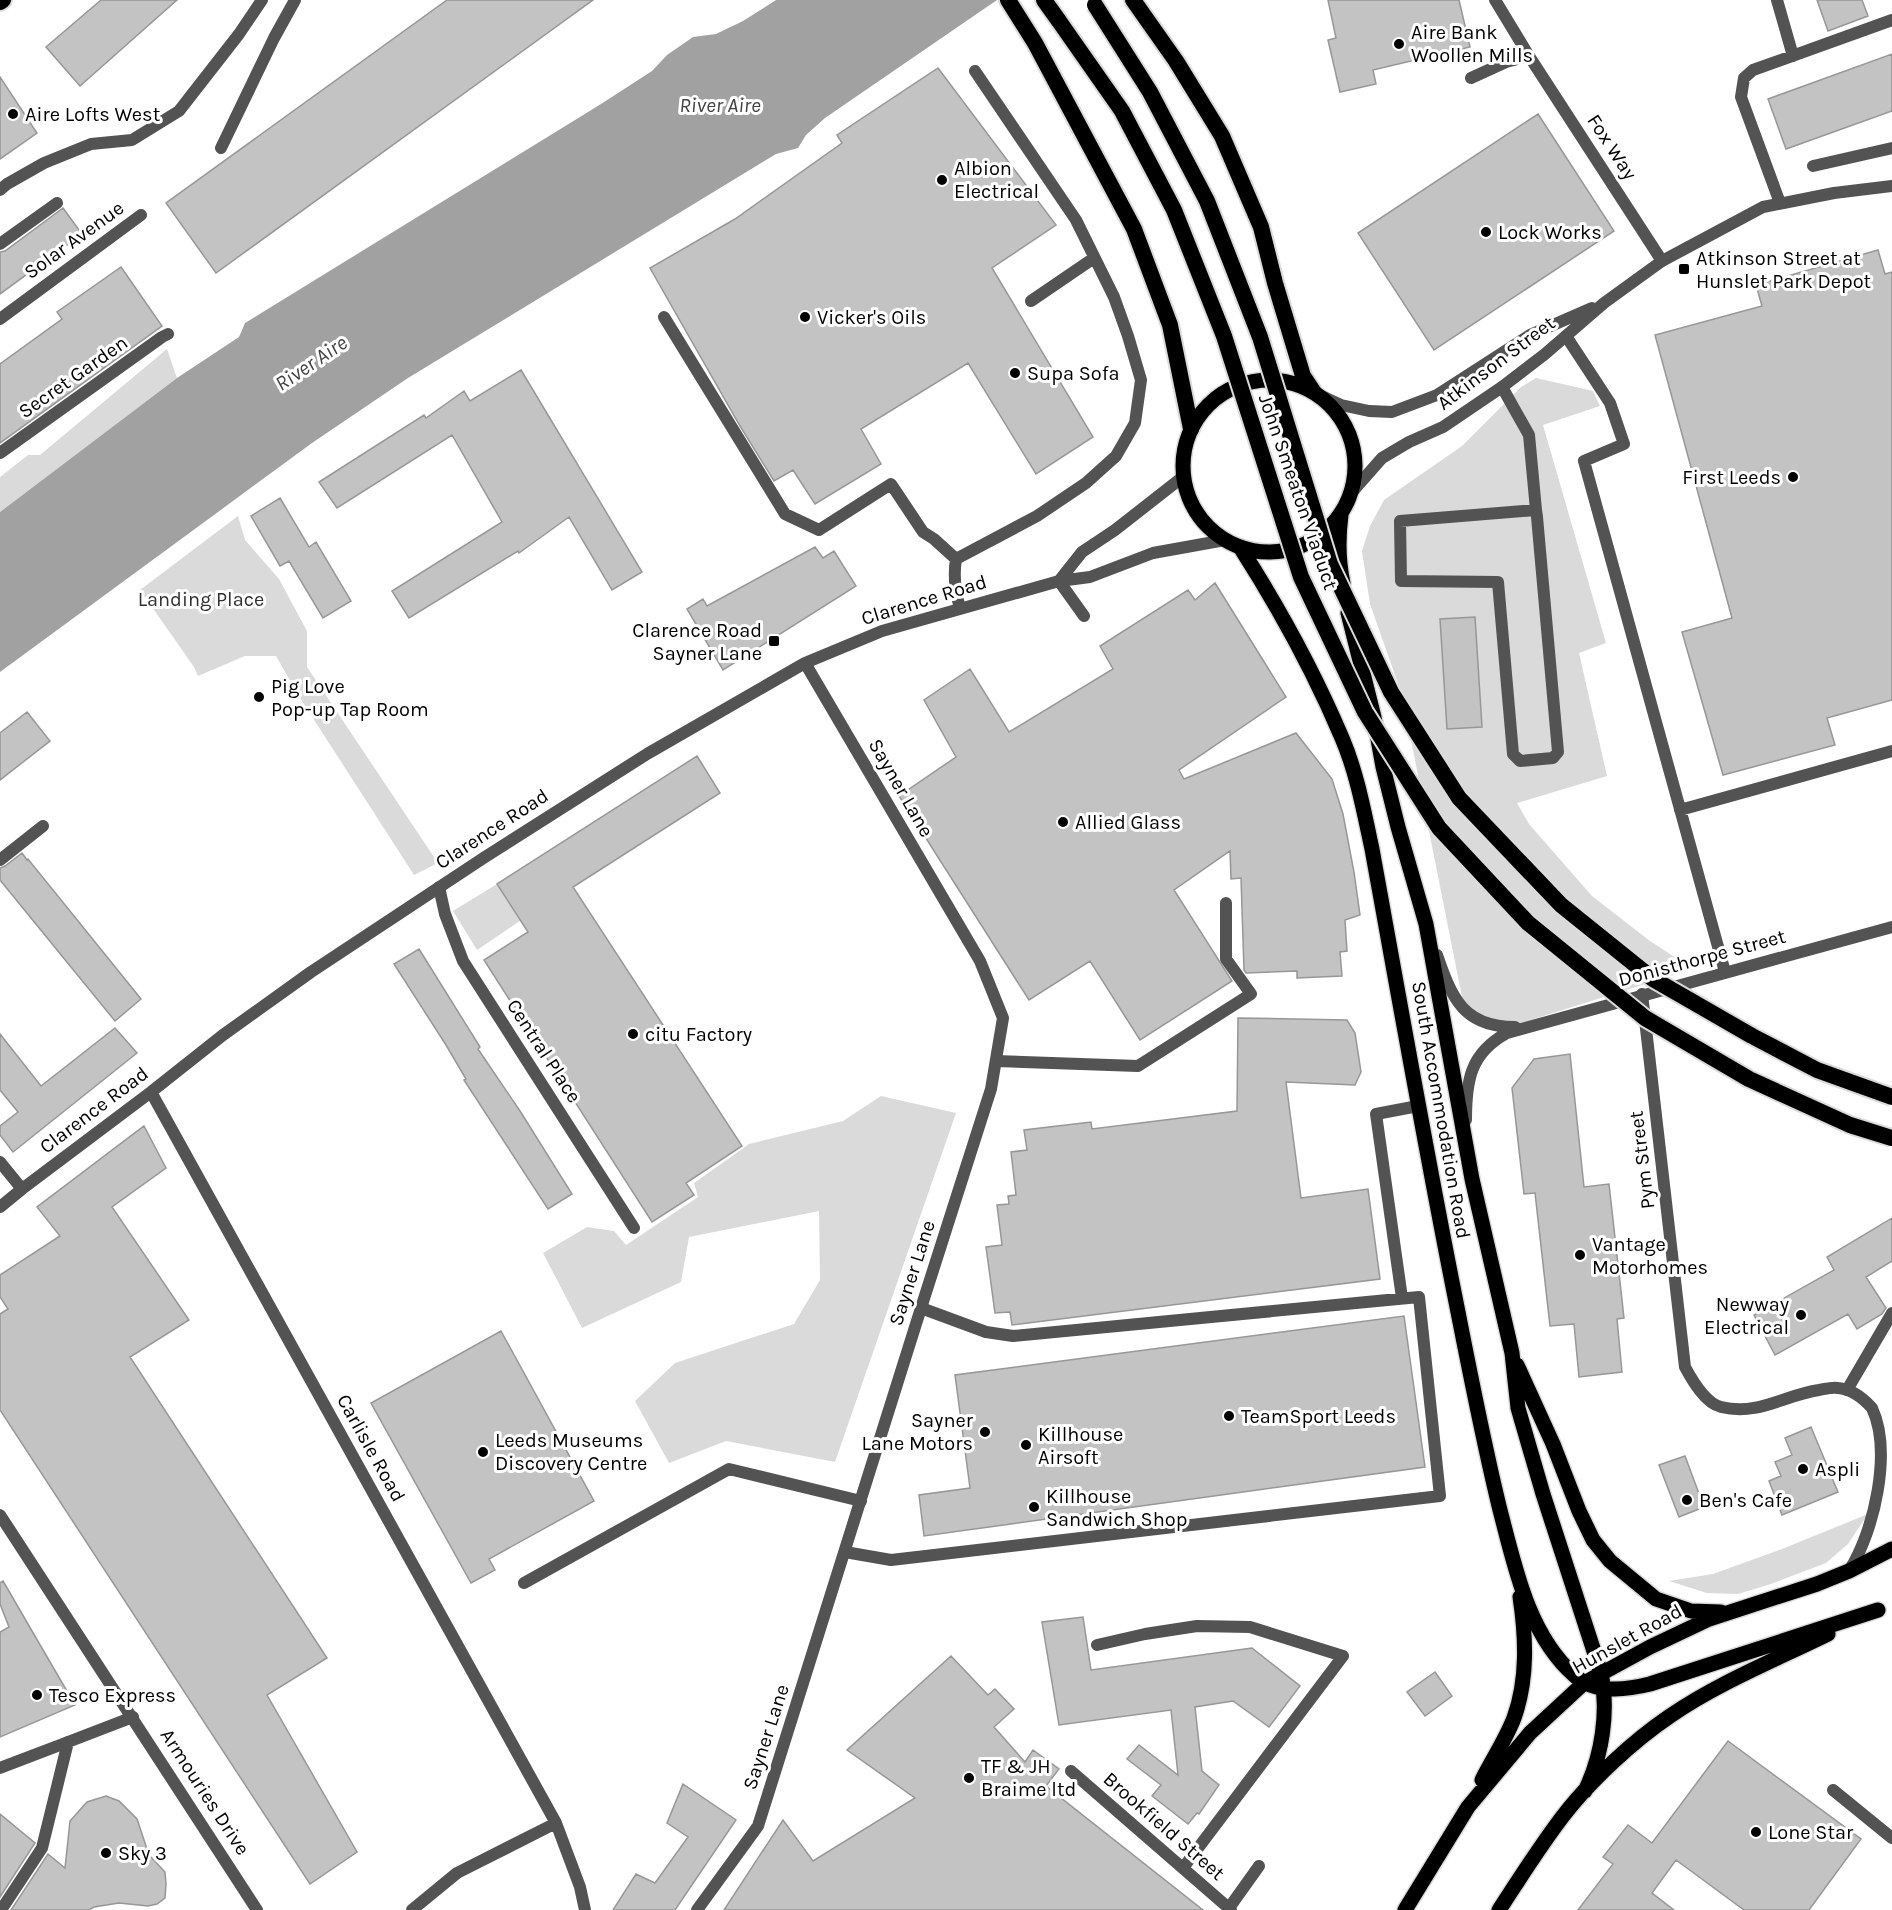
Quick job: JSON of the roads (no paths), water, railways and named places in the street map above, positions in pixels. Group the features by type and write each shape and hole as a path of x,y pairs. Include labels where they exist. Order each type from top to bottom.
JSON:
{"highway":[{"path":"1008,0 1035,43 1134,229 1170,325 1191,429"},
{"name":"John Smeaton Viaduct","path":"1044,0 1122,111 1174,210 1224,336 1301,577 1365,712 1439,828 1528,923 1645,1018 1749,1079 1850,1125 1892,1138"},
{"path":"1132,0 1176,61 1222,136 1261,227 1303,376 1316,393"},
{"name":"John Smeaton Viaduct","path":"1093,3 1150,92 1207,201 1260,337 1330,564 1391,692 1460,798 1561,905 1653,979 1752,1036 1817,1070 1892,1096"}],"main road":[{"name":"South Accommodation Road","path":"1276,379 1302,386 1316,393 1335,409 1351,436 1356,467 1352,492 1341,514 1325,532 1300,547 1278,552 1258,552 1240,547 1225,540 1203,521 1189,498 1184,476 1184,454 1191,429 1206,407 1225,391 1250,381 1276,379"},
{"name":"South Accommodation Road","path":"1341,514 1338,538 1339,563 1348,610 1398,827 1426,924 1467,1152 1486,1246 1512,1353 1518,1408 1603,1681 1603,1727 1597,1760 1585,1791"},
{"name":"South Accommodation Road","path":"1240,547 1301,652 1342,739 1352,767 1372,849 1418,1106 1489,1464 1517,1574 1538,1627 1561,1662 1584,1683"},
{"path":"1512,1353 1553,1444 1579,1511 1593,1539 1610,1561 1656,1599 1691,1611 1727,1612"},
{"name":"Hunslet Road","path":"1405,1910 1468,1807 1530,1733 1584,1683 1603,1681 1650,1647 1727,1612 1773,1599 1849,1571 1892,1550"},
{"path":"1468,1807 1513,1720 1520,1692 1525,1630 1517,1574"},
{"path":"1603,1681 1633,1688 1650,1684 1885,1607"},
{"path":"1499,1910 1564,1815 1585,1791 1609,1767 1669,1716 1712,1691 1885,1607"}],"street":[{"path":"0,190 45,163 91,144 132,140 179,111 239,34 262,0"},
{"path":"221,148 295,0"},
{"name":"Fox Way","path":"1495,0 1662,261"},
{"path":"1777,0 1793,56"},
{"path":"1780,203 1741,97 1744,78 1753,70 1892,20"},
{"path":"1471,78 1506,62 1529,56"},
{"path":"956,559 1037,516 1086,483 1116,456 1135,423 1141,380 1114,297 1076,220 975,71"},
{"path":"1813,166 1892,148"},
{"name":"Atkinson Street","path":"1352,492 1382,458 1409,442 1443,427 1502,387 1604,303 1662,261 1763,207 1834,193 1892,186"},
{"path":"0,244 57,203"},
{"name":"Solar Avenue","path":"0,318 141,215"},
{"path":"1031,301 1095,258"},
{"name":"Atkinson Street","path":"1316,393 1341,405 1369,411 1392,412 1437,395 1530,335 1604,303"},
{"path":"664,317 785,514 819,530 891,484 923,532 956,559"},
{"name":"Secret Garden","path":"0,453 168,334"},
{"path":"1566,336 1610,403 1624,444 1584,461 1725,972"},
{"path":"1502,387 1529,435 1536,510 1558,752 1553,758 1520,761 1513,754 1498,582 1401,581 1400,520 1536,510"},
{"path":"1084,616 1059,581 1082,552 1115,530 1184,476"},
{"name":"Clarence Road","path":"0,1207 223,1035 301,979 646,754 805,663 882,631 960,608 1059,581 1090,577 1153,553 1225,540"},
{"path":"956,559 955,592 960,608"},
{"name":"Sayner Lane","path":"697,1910 758,1826 991,1089 1003,1018 980,961 805,663"},
{"path":"1680,810 1892,751"},
{"path":"0,860 43,826"},
{"name":"Central Place","path":"439,887 445,914 463,961 634,1228"},
{"path":"996,1061 1138,1066 1251,994 1226,959 1226,903"},
{"name":"Donisthorpe Street","path":"1426,924 1452,994 1466,1012 1490,1025 1522,1027"},
{"name":"Donisthorpe Street","path":"1467,1152 1469,1081 1479,1056 1495,1040 1522,1027 1892,927"},
{"name":"Pym Street","path":"1642,994 1685,1367 1697,1389 1719,1406 1745,1409 1770,1405 1811,1391 1836,1387 1847,1390"},
{"name":"Carlisle Road","path":"151,1092 556,1823 580,1887 585,1910"},
{"path":"1401,1298 1376,1114 1418,1106"},
{"path":"0,1162 22,1189"},
{"path":"845,1552 891,1560 1440,1496 1419,1297 1013,1336 986,1332 921,1308"},
{"path":"1849,1571 1865,1546 1874,1526 1891,1469 1887,1442 1879,1416 1861,1396 1847,1390 1892,1313"},
{"path":"524,1583 729,1469 861,1501"},
{"name":"Armouries Drive","path":"0,1515 257,1910"},
{"path":"1096,1645 1197,1626 1250,1627 1343,1656 1183,1868"},
{"path":"0,1768 133,1717"},
{"path":"1,1910 42,1848 68,1742"},
{"name":"Brookfield Street","path":"1071,1771 1230,1909"},
{"path":"1833,1790 1892,1838"},
{"path":"412,1910 458,1873 556,1823"},
{"path":"1230,1909 1259,1866"}],"water":[{"name":"River Aire","path":"776,0 997,0 825,118 806,135 798,148 776,154 408,378 312,443 0,672 0,512 177,378 239,337 245,323 601,104 652,71 667,55 693,37 716,34 743,21"}],"place":[{"name":"Aire Bank Woollen Mills","path":"1399,44"},
{"name":"Aire Lofts West","path":"13,114"},
{"name":"Albion Electrical","path":"942,180"},
{"name":"Lock Works","path":"1486,232"},
{"name":"Atkinson Street at Hunslet Park Depot","path":"1684,269"},
{"name":"Vicker's Oils","path":"805,317"},
{"name":"Supa Sofa","path":"1015,373"},
{"name":"First Leeds","path":"1793,477"},
{"name":"Clarence Road Sayner Lane","path":"774,641"},
{"name":"Pig Love Pop-up Tap Room","path":"259,697"},
{"name":"Allied Glass","path":"1063,822"},
{"name":"citu Factory","path":"633,1034"},
{"name":"Vantage Motorhomes","path":"1580,1255"},
{"name":"Newway Electrical","path":"1801,1315"},
{"name":"TeamSport Leeds","path":"1229,1416"},
{"name":"Sayner Lane Motors","path":"985,1432"},
{"name":"Killhouse Airsoft","path":"1026,1445"},
{"name":"Leeds Museums Discovery Centre","path":"483,1452"},
{"name":"Aspli","path":"1803,1469"},
{"name":"Ben's Cafe","path":"1687,1500"},
{"name":"Killhouse Sandwich Shop","path":"1034,1507"},
{"name":"Tesco Express","path":"37,1695"},
{"name":"TF & JH Braime ltd","path":"969,1778"},
{"name":"Lone Star","path":"1756,1832"},
{"name":"Sky 3","path":"106,1853"}],"park label":[{"name":"Landing Place","path":"201,599"}]}
